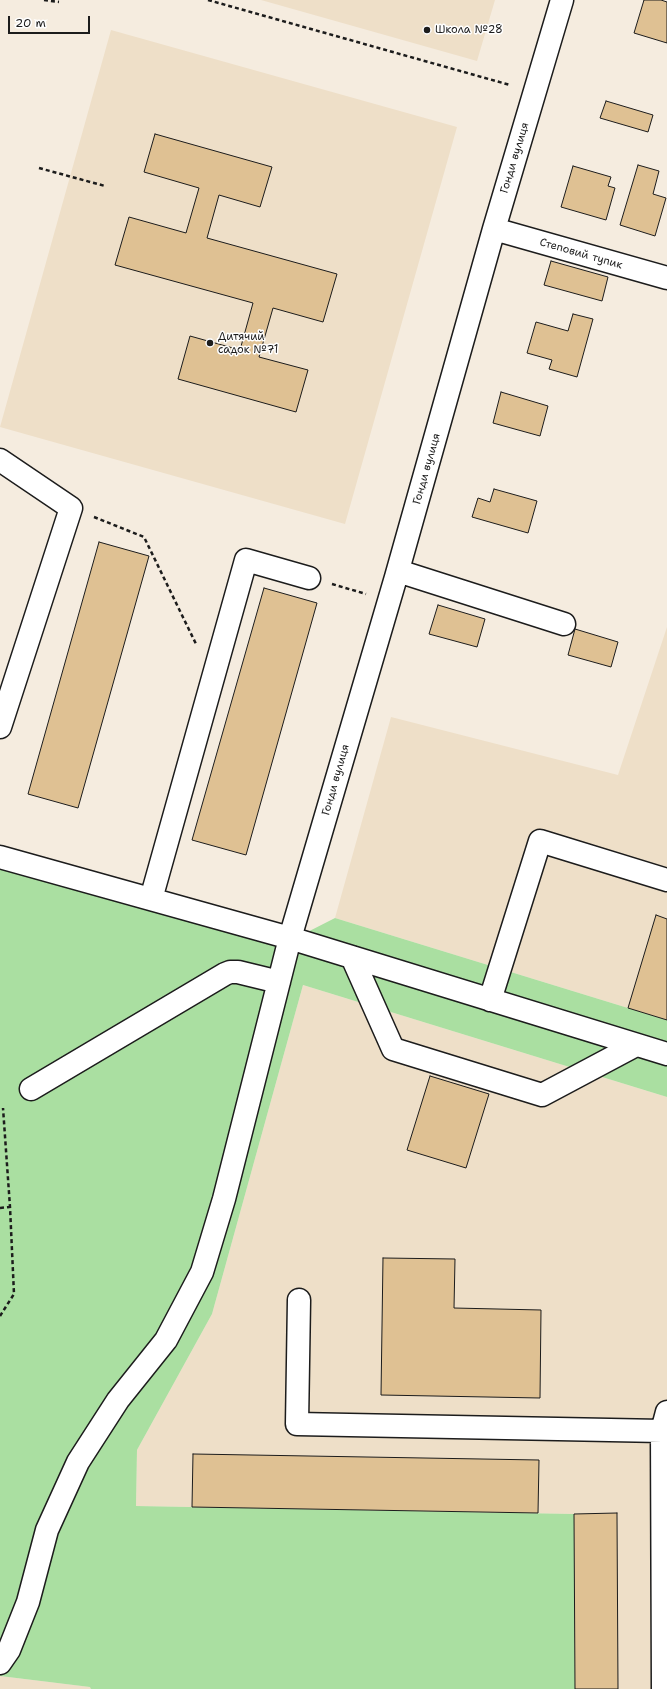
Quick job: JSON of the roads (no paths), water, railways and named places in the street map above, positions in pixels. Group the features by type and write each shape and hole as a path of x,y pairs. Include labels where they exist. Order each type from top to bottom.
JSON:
{"street":[{"name":"Гонди вулиця","path":"0,1663 9,1650 28,1602 47,1530 78,1462 118,1400 166,1340 202,1272 224,1199 290,938 398,571 494,229 562,0"},
{"name":"Степовий тупик","path":"494,229 667,278"},
{"path":"0,460 71,508 0,727"},
{"path":"151,899 246,560 309,578"},
{"path":"398,571 564,624"},
{"path":"490,1000 540,841 667,880"},
{"path":"0,856 290,938 667,1054"},
{"path":"352,957 393,1049 542,1095 636,1044"},
{"path":"31,1089 225,974 230,972 238,972 279,982"},
{"path":"299,1300 297,1424 664,1422 665,1547 663,1689"}],"place":[{"name":"Школа №28","path":"427,30"},
{"name":"Дитячий садок №71","path":"210,343"}]}
